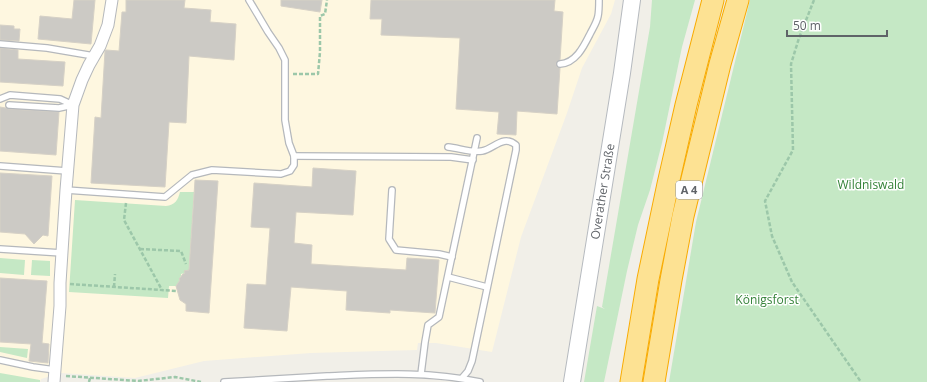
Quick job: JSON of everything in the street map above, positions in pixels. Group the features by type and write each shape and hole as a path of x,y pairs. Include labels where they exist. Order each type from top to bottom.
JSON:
{"highway":[{"name":"A 4","path":"631,382 648,279 668,184 686,105 713,0"},
{"name":"A 4","path":"654,382 683,216 720,64 738,0"}],"main road":[{"name":"Overather Straße","path":"572,382 622,73 632,0"}],"street":[{"path":"54,375 60,305 67,171 73,105 82,80 100,46 108,25 112,0"}],"lane":[{"path":"66,190 165,197 192,175 212,170 281,174 290,171 294,165 294,156 289,143 284,120 286,74 285,60 249,0"},
{"path":"560,64 572,60 584,46 598,17 599,0"},
{"path":"0,44 47,48 94,56"},
{"path":"0,99 10,95 60,99 73,105"},
{"path":"9,105 59,108 73,105"},
{"path":"421,374 424,342 428,324 439,317 477,138"},
{"path":"448,147 483,151 505,140 512,141 516,144 515,158 472,360 468,371 462,378"},
{"path":"294,156 451,157 472,160"},
{"path":"0,166 67,171"},
{"path":"392,190 390,239 396,250 439,254 452,257"},
{"path":"0,249 62,253"},
{"path":"448,277 487,287"},
{"path":"0,360 33,367 54,375"},
{"path":"224,382 380,374 421,374 462,378 480,382"}],"path":[{"path":"286,74 318,74 320,52 320,16 325,14 327,0"},
{"path":"814,0 798,38 791,64 793,150 765,201 772,236 792,282 861,382"},
{"path":"126,202 124,220 162,290"},
{"path":"140,248 181,250 186,264"},
{"path":"114,287 115,274"},
{"path":"60,283 177,291"},
{"path":"54,375 138,381 175,377 201,382"},
{"path":"89,382 90,378"}],"shaded area":[{"path":"0,0 615,0 611,14 582,68 521,237 492,352 436,343 418,343 417,350 311,353 204,361 135,378 61,373 41,379 40,382 0,382"}],"green space":[{"path":"652,0 695,0 682,47 662,143 650,190 638,225 627,271 604,382 584,382 597,306 605,309 602,307 650,27"},
{"name":"Königsforst","path":"750,0 927,0 927,382 669,382 696,222"},
{"path":"180,192 194,192 189,270 181,274 180,280 176,286 169,286 168,298 69,292 75,200 166,206 172,205 176,202"},
{"path":"0,258 25,260 24,275 0,273"},
{"path":"32,260 50,261 50,276 31,275"},
{"path":"0,347 28,349 27,358 0,352"},
{"path":"0,373 40,380 40,382 0,382"}],"building":[{"path":"74,0 95,0 91,44 38,39 40,16 72,19"},
{"path":"126,0 185,0 184,8 211,10 210,22 236,24 234,60 189,56 186,123 169,122 165,187 91,183 95,117 101,118 105,51 119,51 122,12 126,12"},
{"path":"281,0 322,0 320,12 281,6"},
{"path":"371,0 555,0 554,11 563,12 560,60 557,61 556,64 557,67 560,68 557,114 517,111 516,135 497,134 499,112 456,109 460,38 381,35 382,19 370,19"},
{"path":"0,25 14,26 14,29 20,29 19,41 0,40"},
{"path":"0,48 18,50 18,59 65,62 63,86 0,82"},
{"path":"0,107 9,109 59,112 56,155 0,151"},
{"path":"313,168 356,171 353,215 296,212 294,243 312,245 311,264 406,270 407,258 439,260 435,313 390,310 390,313 346,310 347,291 291,287 287,331 244,328 247,284 266,285 270,228 251,227 254,183 312,187"},
{"path":"0,173 52,176 48,236 43,235 34,244 25,234 0,232"},
{"path":"195,180 218,181 209,313 186,311 186,304 180,300 176,286 180,280 179,279 185,273 184,271 189,270"},
{"path":"0,278 47,281 42,343 49,344 48,363 29,361 31,344 0,342"}],"park label":[{"name":"Wildniswald","path":"871,185"}]}
